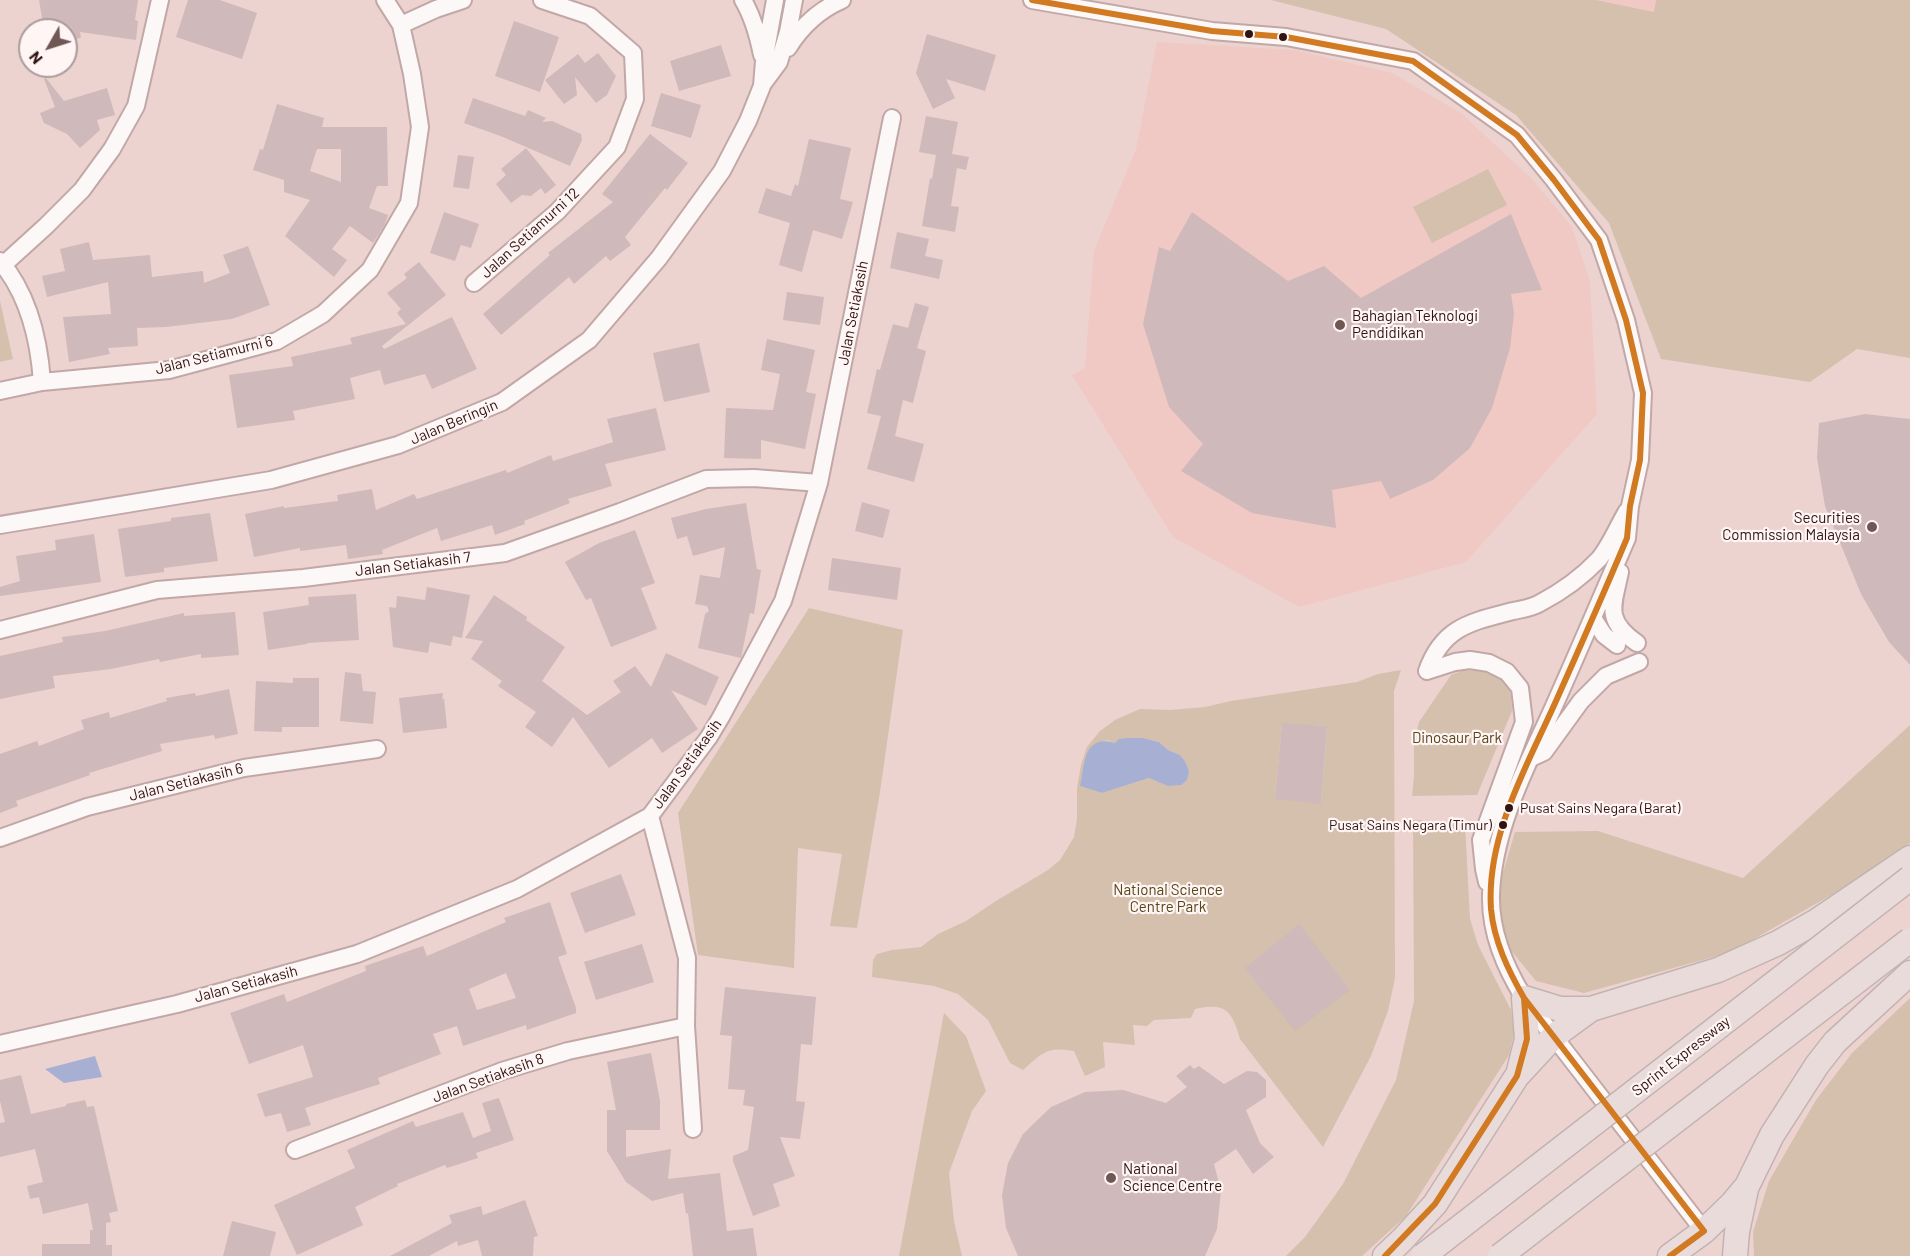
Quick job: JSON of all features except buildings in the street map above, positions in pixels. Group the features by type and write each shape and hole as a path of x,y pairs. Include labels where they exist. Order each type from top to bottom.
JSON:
{"highway":[{"path":"1385,1256 1435,1204 1517,1076 1554,1036 1591,1010 1718,970 1768,947 1817,921 1910,858"},
{"name":"Sprint Expressway","path":"1423,1256 1910,878"},
{"path":"1500,1256 1910,940"},
{"path":"1670,1256 1704,1231 1732,1204 1747,1186 1772,1135 1817,1065 1835,1042 1910,973"},
{"path":"1517,1076 1527,1039 1524,998 1560,1009 1591,1010"},
{"path":"1735,1256 1737,1232 1747,1186"}],"street":[{"path":"42,382 39,351 32,320 20,291 2,263 46,226 82,190 112,149 136,106 160,0"},
{"name":"Jalan Setiamurni 6","path":"0,391 42,382 169,370 277,341 323,314 370,270 409,203 420,128 412,74 401,26 385,0"},
{"path":"401,26 436,9 463,0"},
{"name":"Jalan Setiamurni 12","path":"474,283 557,212 617,147 635,99 633,54 590,16 542,0"},
{"path":"743,0 771,62 825,7 842,0"},
{"name":"Jalan Beringin","path":"771,62 775,0"},
{"name":"Jalan Beringin","path":"0,525 271,480 398,446 502,402 589,340 659,258 722,171 748,121 771,62 788,32 794,0"},
{"path":"1032,0 1212,31 1286,37 1413,61 1516,135 1554,180 1599,240 1626,320 1643,393 1640,460 1612,609 1621,630 1637,643"},
{"name":"Jalan Setiakasih","path":"0,1044 177,1004 357,954 517,889 650,816 722,717 783,601 819,483 892,118"},
{"name":"Jalan Setiakasih 7","path":"0,630 157,590 303,578 505,553 706,479 754,477 819,483"},
{"path":"1630,506 1600,557 1576,579 1536,605 1469,623 1458,629 1442,643 1427,671 1470,660 1489,663 1507,672 1521,688 1524,723 1481,840 1484,869 1499,948 1509,973 1524,998 1704,1231"},
{"path":"1491,898 1497,846 1517,788 1627,538"},
{"path":"1593,618 1604,635 1617,645"},
{"path":"1530,759 1544,752 1581,700 1606,676 1639,662"},
{"name":"Jalan Setiakasih 6","path":"0,838 87,807 244,768 377,749"},
{"path":"650,816 687,958 686,1026 693,1129"},
{"name":"Jalan Setiakasih 8","path":"295,1150 502,1071 568,1051 686,1026"}],"shaded area":[{"path":"1596,0 1656,0 1654,12"},
{"name":"Bahagian Teknologi Pendidikan","path":"1157,42 1295,50 1392,73 1461,113 1532,179 1572,227 1590,281 1597,414 1466,562 1299,607 1173,537 1072,375 1085,368 1094,251 1136,149"}],"green space":[{"path":"1271,0 1596,0 1654,12 1656,0 1910,0 1910,358 1857,349 1810,382 1661,359 1609,223 1516,115 1386,29"},
{"path":"1488,169 1507,205 1432,243 1413,207"},
{"path":"0,301 13,359 0,362"},
{"path":"809,608 903,630 880,792 857,928 830,926 842,854 798,848 794,968 698,955 678,813"},
{"name":"National Science Centre Park","path":"1401,670 1394,691 1395,978 1388,1011 1371,1056 1323,1147 1240,1039 1230,1015 1221,1008 1195,1009 1191,1018 1154,1020 1147,1026 1133,1025 1135,1045 1103,1042 1105,1067 1085,1076 1074,1051 1051,1050 1035,1059 1023,1070 1010,1063 988,1020 958,994 934,986 872,977 873,960 877,954 921,947 938,934 966,921 1048,870 1060,860 1074,837 1077,819 1077,788 1087,747 1100,731 1115,720 1140,709 1170,710 1205,707 1357,682 1378,674","holes":["1282,724 1327,726 1321,803 1275,798","1143,738 1159,742 1168,750 1180,755 1189,771 1169,786 1149,778 1102,793 1081,786 1088,752 1106,740 1115,743"]},
{"name":"Dinosaur Park","path":"1464,670 1494,674 1506,681 1512,711 1477,795 1412,796 1414,742 1419,722 1451,675"},
{"path":"1910,725 1910,843 1870,873 1731,952 1584,993 1536,981 1504,942 1499,886 1515,832 1598,831 1743,878"},
{"path":"1413,820 1465,823 1470,919 1478,945 1511,1010 1514,1034 1509,1055 1406,1216 1362,1256 1286,1256 1305,1237 1343,1184 1396,1080 1414,1001"},
{"path":"1910,998 1910,1256 1754,1256 1753,1232 1769,1181 1816,1100 1852,1053"},
{"path":"944,1013 966,1036 986,1091 972,1111 949,1173 954,1221 962,1256 899,1256"}],"water":[{"path":"1143,738 1159,742 1168,750 1180,755 1189,771 1187,780 1181,785 1168,786 1149,778 1102,793 1080,786 1085,760 1091,747 1105,741 1115,743 1119,739"},
{"path":"95,1056 102,1077 64,1083 45,1069"}],"transit line":[{"path":"1032,0 1212,31 1286,37 1413,61 1517,135 1599,240 1626,320 1643,393 1640,460 1630,506 1627,538 1521,776 1502,828 1491,882 1491,909 1495,932 1503,955 1524,998 1704,1231 1670,1256"},
{"path":"1385,1256 1435,1204 1517,1076 1527,1039 1524,998"}],"place":[{"name":"Bahagian Teknologi Pendidikan","path":"1340,325"},
{"name":"Securities Commission Malaysia","path":"1872,527"},
{"name":"Pusat Sains Negara (Barat)","path":"1509,808"},
{"name":"Pusat Sains Negara (Timur)","path":"1503,825"},
{"name":"National Science Centre","path":"1111,1178"}]}
